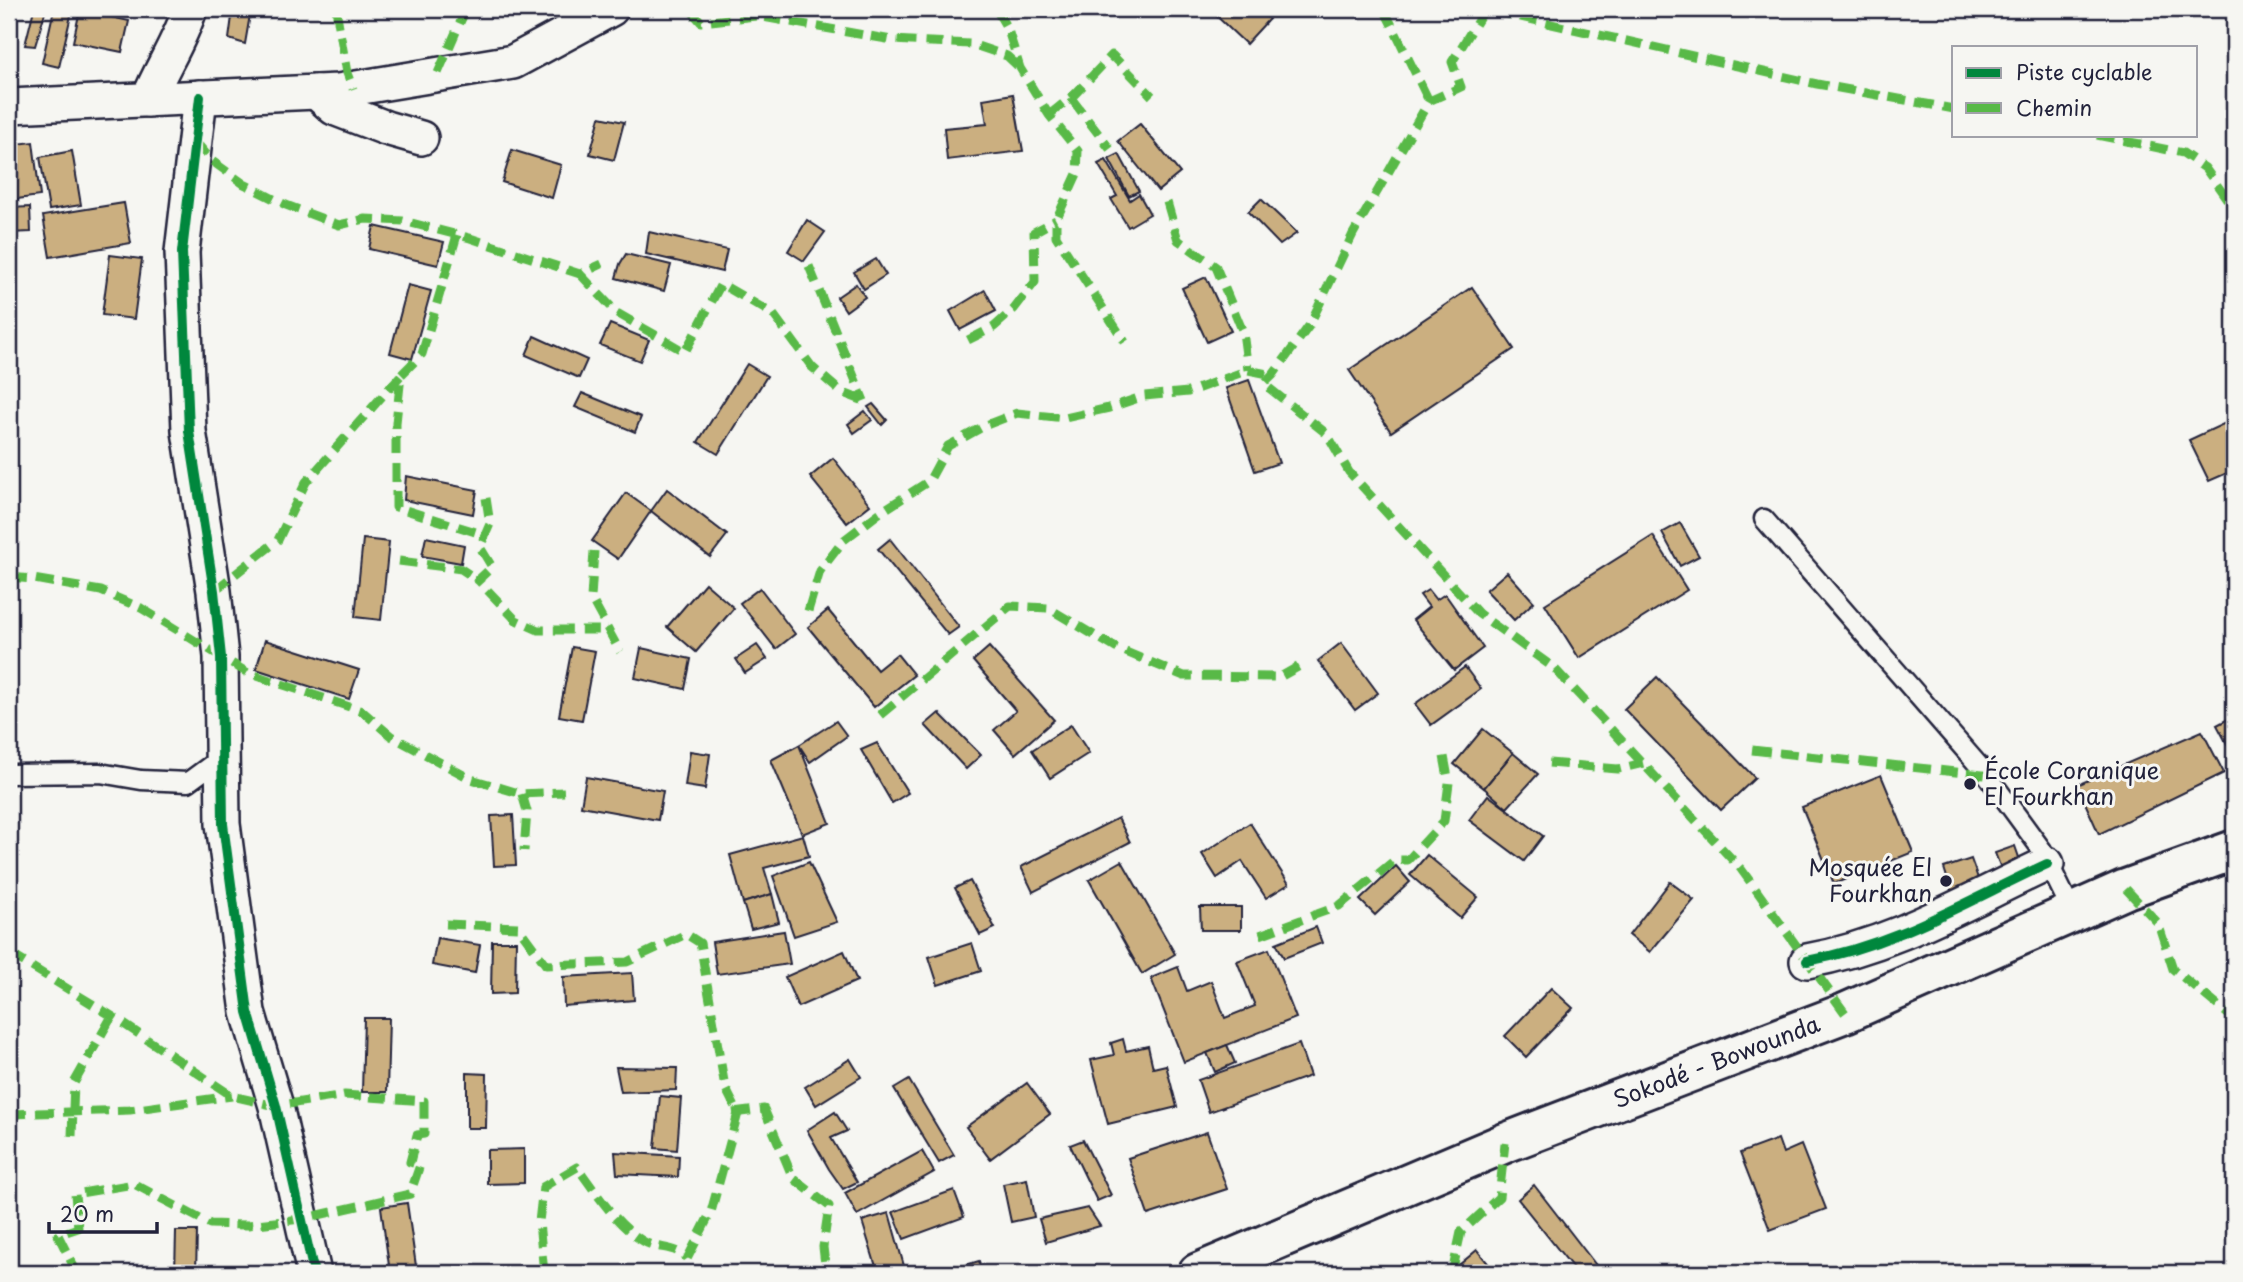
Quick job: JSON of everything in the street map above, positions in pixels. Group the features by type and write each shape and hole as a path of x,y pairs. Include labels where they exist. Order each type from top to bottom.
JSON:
{"main road":[{"name":"Sokodé - Bowounda","path":"1198,1273 1505,1143 1845,1013 2126,889 2234,850"}],"street":[{"path":"148,100 179,39 190,9"},
{"path":"9,106 338,92 513,62 611,9"},
{"path":"316,92 334,108 421,138"},
{"path":"205,152 220,120 236,96"},
{"path":"200,97 182,252 189,431 214,591 221,657 223,824 248,1012 276,1106 314,1273"},
{"path":"1807,961 1842,954 1905,933 2047,864"}],"lane":[{"path":"1764,519 1987,775 2042,850 2073,913"},
{"path":"9,774 100,773 141,780 188,782 222,757"}],"building":[{"path":"34,9 46,9 35,46 25,45"},
{"path":"54,9 72,11 59,67 42,63"},
{"path":"233,9 251,9 245,44 229,39"},
{"path":"1209,9 1258,9 1269,19 1246,44"},
{"path":"80,10 129,21 122,52 73,42"},
{"path":"1013,94 1023,151 947,160 944,128 987,124 983,99"},
{"path":"600,117 624,122 614,160 590,154"},
{"path":"1140,124 1180,173 1158,191 1118,141"},
{"path":"33,142 40,196 9,200 9,145"},
{"path":"512,150 561,165 552,198 502,182"},
{"path":"72,151 81,205 49,210 40,157"},
{"path":"1119,154 1139,191 1129,196 1109,159"},
{"path":"1106,160 1130,200 1139,194 1150,214 1128,227 1111,199 1117,196 1098,164"},
{"path":"1261,199 1297,233 1280,245 1248,212"},
{"path":"124,203 131,243 50,257 43,216"},
{"path":"30,207 31,232 9,233 9,208"},
{"path":"807,220 825,232 804,261 788,251"},
{"path":"374,226 444,242 438,265 369,249"},
{"path":"649,232 727,250 722,272 646,254"},
{"path":"626,254 671,265 664,291 616,278"},
{"path":"110,255 142,259 134,319 102,315"},
{"path":"876,259 886,275 864,289 854,272"},
{"path":"1206,277 1231,331 1207,342 1182,288"},
{"path":"856,284 865,297 846,311 837,297"},
{"path":"408,285 431,291 412,359 390,353"},
{"path":"1472,287 1514,349 1391,432 1349,370"},
{"path":"985,290 996,311 960,330 950,311"},
{"path":"610,324 649,340 640,361 600,345"},
{"path":"534,336 587,360 579,378 526,355"},
{"path":"747,364 767,376 718,454 698,442"},
{"path":"1249,380 1279,463 1255,471 1226,388"},
{"path":"582,393 641,417 635,432 575,407"},
{"path":"873,404 887,420 882,425 868,407"},
{"path":"865,411 872,420 854,433 848,424"},
{"path":"2234,419 2234,470 2209,481 2189,440"},
{"path":"833,458 870,505 847,523 810,477"},
{"path":"406,476 477,490 473,514 404,500"},
{"path":"667,489 727,535 710,557 651,511"},
{"path":"626,493 651,511 618,559 592,541"},
{"path":"1680,523 1699,556 1680,566 1662,533"},
{"path":"1653,536 1687,590 1579,658 1545,604"},
{"path":"426,537 464,545 461,563 422,556"},
{"path":"363,539 389,542 381,620 355,617"},
{"path":"890,539 959,627 948,635 878,549"},
{"path":"1507,572 1534,602 1514,620 1486,590"},
{"path":"705,583 734,608 696,652 667,627"},
{"path":"760,588 795,634 776,649 740,603"},
{"path":"1428,590 1436,600 1445,594 1483,648 1454,670 1413,620 1429,607 1420,595"},
{"path":"828,610 877,670 897,654 914,675 874,707 808,627"},
{"path":"265,640 359,670 349,699 256,669"},
{"path":"1341,643 1378,693 1355,710 1318,661"},
{"path":"757,645 767,659 745,673 736,659"},
{"path":"572,647 595,651 582,720 559,716"},
{"path":"989,647 1054,720 1015,754 994,730 1016,711 973,661"},
{"path":"641,648 691,659 685,689 635,678"},
{"path":"1465,667 1481,689 1431,725 1415,704"},
{"path":"1657,677 1755,778 1721,810 1624,709"},
{"path":"939,713 981,755 966,769 925,725"},
{"path":"2234,716 2234,757 2217,725"},
{"path":"836,721 847,736 810,762 799,745"},
{"path":"1071,725 1089,753 1050,778 1032,750"},
{"path":"1483,729 1513,753 1484,788 1454,764"},
{"path":"2202,731 2224,773 2099,834 2077,785"},
{"path":"877,743 908,793 892,803 861,750"},
{"path":"799,745 830,823 802,834 771,760"},
{"path":"690,751 710,754 705,789 685,786"},
{"path":"1513,753 1538,774 1507,808 1484,788"},
{"path":"1881,775 1913,852 1834,884 1802,807"},
{"path":"586,777 663,791 658,820 581,806"},
{"path":"1488,795 1543,836 1524,861 1469,820"},
{"path":"513,815 516,865 494,866 491,816"},
{"path":"1118,818 1130,842 1033,892 1021,867"},
{"path":"1250,823 1289,884 1266,898 1242,861 1217,878 1202,854"},
{"path":"803,835 809,856 764,868 772,894 743,903 730,855"},
{"path":"2015,846 2023,869 2004,876 1995,853"},
{"path":"1427,855 1478,897 1460,918 1410,875"},
{"path":"1971,859 1980,884 1952,893 1944,868"},
{"path":"1122,861 1175,954 1142,974 1089,880"},
{"path":"809,862 837,922 794,936 773,876"},
{"path":"1396,866 1410,882 1375,915 1360,900"},
{"path":"970,881 995,928 980,935 955,888"},
{"path":"1670,882 1694,900 1650,952 1629,935"},
{"path":"772,894 779,922 751,929 743,903"},
{"path":"1200,907 1241,907 1241,930 1201,930"},
{"path":"1316,927 1322,943 1284,958 1276,943"},
{"path":"784,931 790,964 717,974 712,942"},
{"path":"437,938 480,945 475,973 432,965"},
{"path":"492,941 516,941 515,993 491,994"},
{"path":"972,943 981,971 938,985 929,957"},
{"path":"1269,949 1296,1018 1184,1062 1151,978 1178,967 1187,991 1211,981 1225,1018 1255,1006 1237,961"},
{"path":"844,951 857,981 798,1007 785,977"},
{"path":"632,973 634,1000 564,1006 563,977"},
{"path":"1551,988 1573,1008 1526,1057 1505,1036"},
{"path":"364,1018 389,1018 387,1092 362,1092"},
{"path":"1123,1039 1126,1051 1148,1046 1153,1068 1166,1065 1177,1107 1108,1124 1091,1060 1114,1055 1111,1043"},
{"path":"1299,1044 1310,1076 1209,1112 1198,1080"},
{"path":"1227,1045 1235,1063 1215,1072 1207,1053"},
{"path":"850,1059 861,1077 816,1105 805,1087"},
{"path":"616,1067 677,1068 676,1090 621,1092"},
{"path":"467,1073 487,1074 486,1128 467,1128"},
{"path":"909,1080 954,1155 939,1163 894,1089"},
{"path":"1027,1083 1050,1114 990,1159 966,1127"},
{"path":"660,1096 681,1098 677,1150 655,1148"},
{"path":"835,1112 847,1131 831,1138 857,1182 843,1189 807,1130"},
{"path":"1207,1132 1227,1189 1148,1215 1128,1158"},
{"path":"1778,1139 1783,1153 1801,1145 1826,1209 1770,1230 1740,1153"},
{"path":"1083,1140 1111,1195 1097,1201 1070,1145"},
{"path":"524,1149 524,1183 487,1184 487,1150"},
{"path":"922,1151 934,1172 857,1215 845,1193"},
{"path":"615,1152 679,1156 678,1177 617,1174"},
{"path":"1027,1179 1034,1217 1011,1222 1003,1184"},
{"path":"1534,1185 1602,1273 1577,1273 1518,1199"},
{"path":"954,1190 964,1217 904,1239 893,1212"},
{"path":"407,1203 417,1273 390,1273 381,1207"},
{"path":"1088,1208 1100,1226 1046,1242 1039,1219"},
{"path":"889,1213 906,1273 878,1273 862,1221"},
{"path":"176,1231 197,1231 196,1273 175,1273"},
{"path":"1477,1250 1496,1273 1465,1273 1459,1265"},
{"path":"979,1261 983,1273 939,1273"}],"marked path":[{"path":"336,9 347,73 353,89"},
{"path":"438,73 466,9"},
{"path":"690,9 701,22 757,16 892,40 971,44 1007,56 1020,68"},
{"path":"996,9 1008,30 1020,68 1049,115 1078,151 1077,174 1056,220 1056,236 1125,342"},
{"path":"1384,9 1429,101"},
{"path":"1845,1013 1741,869 1554,668 1479,614 1349,472 1327,434 1264,384 1309,326 1353,234 1429,101 1461,87 1452,62 1485,9 1817,84 1952,109"},
{"path":"1049,115 1075,94 1112,55 1152,96"},
{"path":"1071,98 1110,149"},
{"path":"2102,136 2183,153 2205,168 2234,209"},
{"path":"195,141 212,161 244,184 286,205 339,225 365,219 403,221 470,238 580,274 602,264"},
{"path":"1167,202 1178,240 1216,267 1243,332 1248,370"},
{"path":"968,340 994,327 1014,309 1035,282 1034,232 1056,220"},
{"path":"457,235 422,354 401,375 396,423 396,507 485,535"},
{"path":"809,266 864,401"},
{"path":"580,274 617,313 685,352 721,284 773,314 812,367 841,392 864,401"},
{"path":"808,611 820,571 844,540 929,481 948,446 986,425 1017,413 1065,418 1109,408 1144,396 1188,392 1248,370 1273,375"},
{"path":"214,591 278,540 306,482 401,375"},
{"path":"486,498 490,524 480,547 492,567 478,580 516,620 538,630 608,630"},
{"path":"594,551 591,598 620,652"},
{"path":"399,561 461,569 478,580"},
{"path":"9,577 101,591 141,608 248,673 362,711 391,736 471,779 522,794 564,792"},
{"path":"880,715 1010,606 1048,608 1116,648 1184,676 1280,677 1303,664"},
{"path":"1752,750 1993,776"},
{"path":"1260,935 1339,906 1395,860 1408,860 1444,821 1449,783 1443,751"},
{"path":"1549,763 1618,769 1643,763"},
{"path":"522,794 527,811 524,851"},
{"path":"2126,889 2158,923 2173,969 2234,1019"},
{"path":"446,924 518,927 546,965 627,962 686,934 700,943 725,1087 738,1113 711,1212 687,1259 685,1273"},
{"path":"9,953 112,1016 232,1096 276,1106 345,1095 424,1101 424,1134 417,1135 410,1162 420,1165 410,1194 301,1219 248,1225 210,1224 134,1184 75,1194 78,1228 58,1235 77,1273"},
{"path":"72,1136 74,1083 112,1016"},
{"path":"9,1114 130,1110 232,1096"},
{"path":"733,1113 764,1109 793,1178 829,1206 823,1247 826,1273"},
{"path":"1452,1273 1461,1232 1499,1197 1505,1143"},
{"path":"544,1273 539,1222 543,1187 577,1167 607,1207 633,1234 648,1244 678,1252 687,1259"}],"cycle path":[{"path":"200,97 182,252 189,431 214,591 221,657 223,824 248,1012 276,1106 314,1273"},
{"path":"1807,961 1839,954 1901,933 2047,864"}],"place":[{"name":"École Coranique El Fourkhan","path":"1970,784"},
{"name":"Mosquée El Fourkhan","path":"1946,881"}]}
